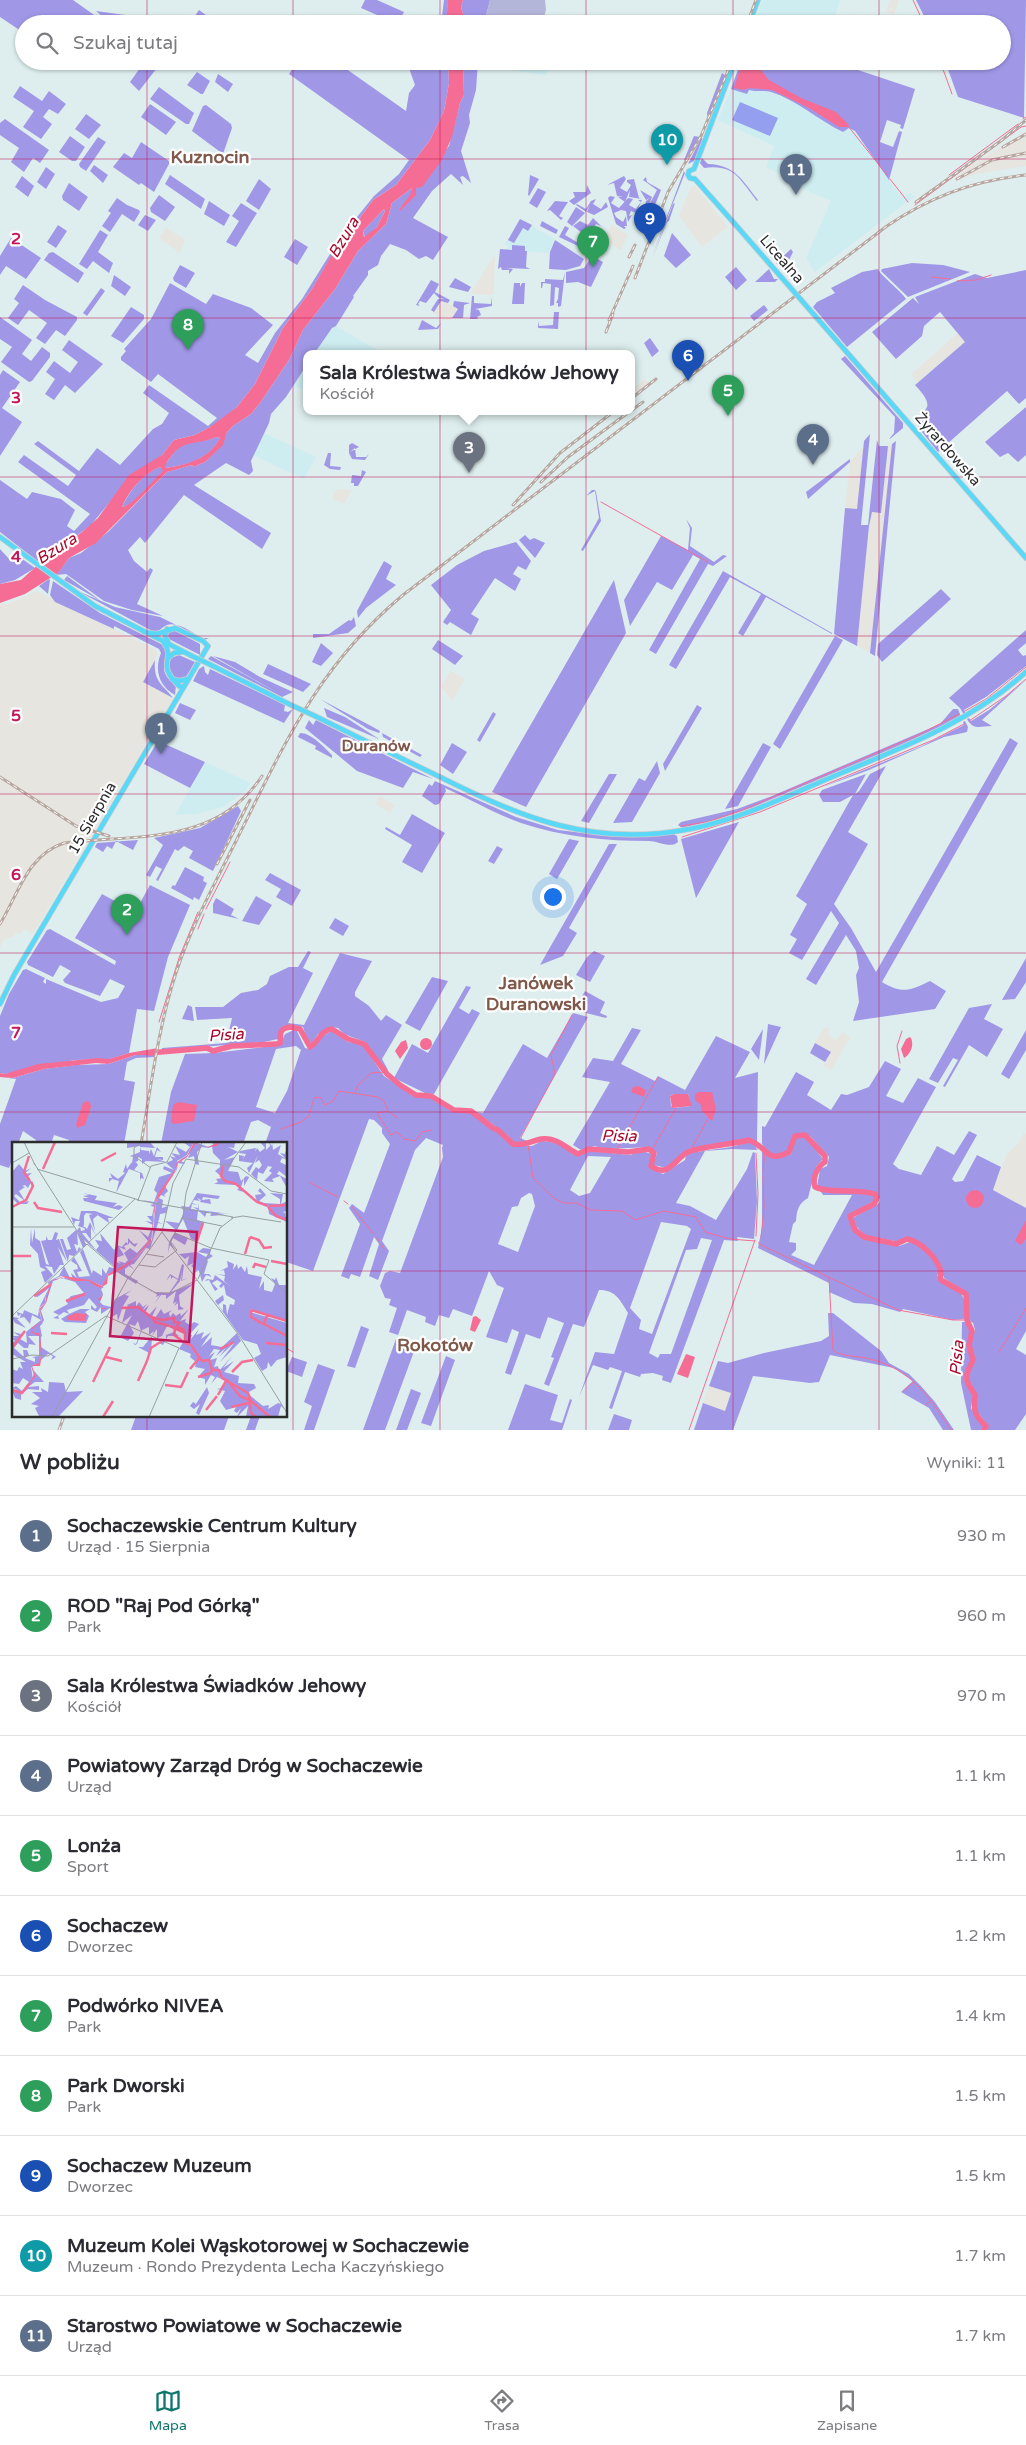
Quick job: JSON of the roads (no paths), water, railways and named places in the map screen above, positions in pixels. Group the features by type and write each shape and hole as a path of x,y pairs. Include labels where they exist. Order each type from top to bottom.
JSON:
{"main road":[{"path":"752,15 758,0"},
{"path":"694,169 698,173 695,179 690,178 688,175 690,170 694,169 732,70"},
{"name":"Licealna","path":"695,179 850,356"},
{"name":"Żyrardowska","path":"850,356 1026,558"},
{"path":"0,537 95,606 144,632 484,799 525,816 585,832 622,835 652,834 698,827 740,814 918,741 974,712 1026,672"},
{"path":"144,632 156,634 168,628 176,628 197,639 202,646 203,655"},
{"path":"168,628 165,631 165,636 171,645"},
{"path":"158,639 166,647 168,658 166,669 172,679 183,686"},
{"name":"15 Sierpnia","path":"0,1004 14,975 208,646 203,641 197,639"},
{"path":"168,658 175,653 186,652"},
{"path":"178,683 188,679"},
{"path":"178,683 178,696"}],"waterway":[{"path":"913,0 920,15"},
{"path":"943,70 952,94"},
{"path":"949,175 1018,124"},
{"path":"848,126 887,175"},
{"path":"915,205 1021,127 1026,126"},
{"path":"890,179 908,202"},
{"path":"957,281 976,280 991,275"},
{"path":"931,277 950,279"},
{"path":"601,502 708,562"},
{"path":"965,711 986,699 1026,667"},
{"path":"969,721 1006,696 1026,679"},
{"path":"681,826 707,822 740,811 918,735 959,714"},
{"path":"682,837 760,812 933,740 964,724"},
{"path":"206,909 230,862"},
{"path":"159,1022 179,958 198,912"},
{"path":"198,929 204,914"},
{"path":"522,1144 521,1137 555,1074 551,1055 572,1015"},
{"name":"Pisia","path":"149,1053 207,1048 213,1051 232,1046 277,1044 280,1043 282,1031 290,1027 300,1029 310,1047 322,1034 332,1029 348,1039 364,1044 387,1074 400,1085 416,1095 431,1096 454,1110 471,1111 498,1130 513,1144 524,1144 547,1139 557,1141 578,1154 589,1149 628,1152 649,1149 654,1153 651,1166 662,1170 670,1167 690,1151 749,1140 756,1143 771,1156 781,1155 789,1152 795,1136 805,1135 825,1156 825,1162 815,1176 815,1187 875,1194 877,1198 874,1204 850,1216 855,1230 864,1237 896,1244 907,1239 912,1240 927,1250 938,1264 941,1271 941,1280 966,1294 967,1320 972,1331 969,1345 973,1360 966,1378 975,1395 974,1405 976,1412 979,1419 986,1426 984,1430"},
{"path":"900,1063 897,1046 902,1031"},
{"path":"355,1093 358,1085 371,1073 385,1072"},
{"path":"616,1151 658,1077"},
{"path":"281,1129 301,1122 309,1116 314,1098 320,1097 325,1105 333,1101 339,1091 378,1097 384,1101 388,1111 377,1113 391,1135 397,1132 404,1139 415,1141 422,1132 431,1130"},
{"path":"652,1150 676,1108"},
{"path":"389,1112 398,1118"},
{"path":"690,1151 709,1117"},
{"path":"528,1144 533,1178 554,1198 563,1203 577,1203 590,1210 622,1211 635,1220 664,1211 696,1217 705,1232 730,1239 755,1241"},
{"name":"Pisia","path":"758,1144 758,1149"},
{"path":"763,1172 765,1149"},
{"path":"756,1153 758,1194 756,1236"},
{"path":"761,1238 764,1207 763,1176"},
{"path":"309,1182 322,1189"},
{"path":"324,1190 338,1197"},
{"path":"344,1201 348,1204"},
{"path":"352,1207 373,1233"},
{"path":"377,1237 379,1241"},
{"path":"689,1430 755,1240"},
{"path":"759,1242 759,1244 898,1310 953,1320 967,1320"},
{"path":"381,1244 384,1249"},
{"path":"829,1278 833,1350 841,1354 870,1359 885,1364 908,1377 935,1406 951,1430"},
{"path":"999,1352 1026,1308"},
{"path":"288,1349 293,1352"},
{"path":"903,1391 914,1382"},
{"path":"926,1405 931,1400"}],"railway":[{"path":"750,15 756,0"},
{"path":"635,278 668,192 701,136 728,70"},
{"path":"916,202 1002,140 1026,120"},
{"path":"1003,147 1026,134"},
{"path":"957,179 992,160 1026,153"},
{"path":"141,1142 164,1015 176,973 196,922 288,738 326,678 373,622 403,595 887,226 936,198 989,181 1026,175"},
{"path":"629,257 635,245"},
{"path":"609,320 633,266"},
{"path":"606,332 613,314"},
{"path":"635,396 656,379"},
{"path":"635,408 643,402"},
{"path":"513,505 560,453 609,415"},
{"path":"541,482 568,457 625,415"},
{"path":"0,924 32,866 51,849 64,843 146,836 198,826 222,815 243,799 262,776"},
{"path":"0,777 76,826 109,836"},
{"path":"217,864 250,800"},
{"path":"59,1430 63,1418"}],"place":[{"name":"Muzeum Kolei Wąskotorowej w Sochaczewie","path":"667,165"},
{"name":"Starostwo Powiatowe w Sochaczewie","path":"796,195"},
{"name":"Sochaczew Muzeum","path":"650,244"},
{"name":"Podwórko NIVEA","path":"593,267"},
{"name":"Park Dworski","path":"188,350"},
{"name":"Sochaczew","path":"688,381"},
{"name":"Lonża","path":"728,416"},
{"name":"Powiatowy Zarząd Dróg w Sochaczewie","path":"813,465"},
{"name":"Sala Królestwa Świadków Jehowy","path":"469,473"},
{"name":"Sochaczewskie Centrum Kultury","path":"161,754"},
{"name":"ROD \"Raj Pod Górką\"","path":"127,935"}],"district":[{"name":"Kuznocin","path":"210,157"},
{"name":"Duranów","path":"376,745"},
{"name":"Janówek Duranowski","path":"536,993"},
{"name":"Rokotów","path":"435,1345"}],"water label":[{"name":"Bzura","path":"343,237"},
{"name":"Bzura","path":"56,548"}]}
